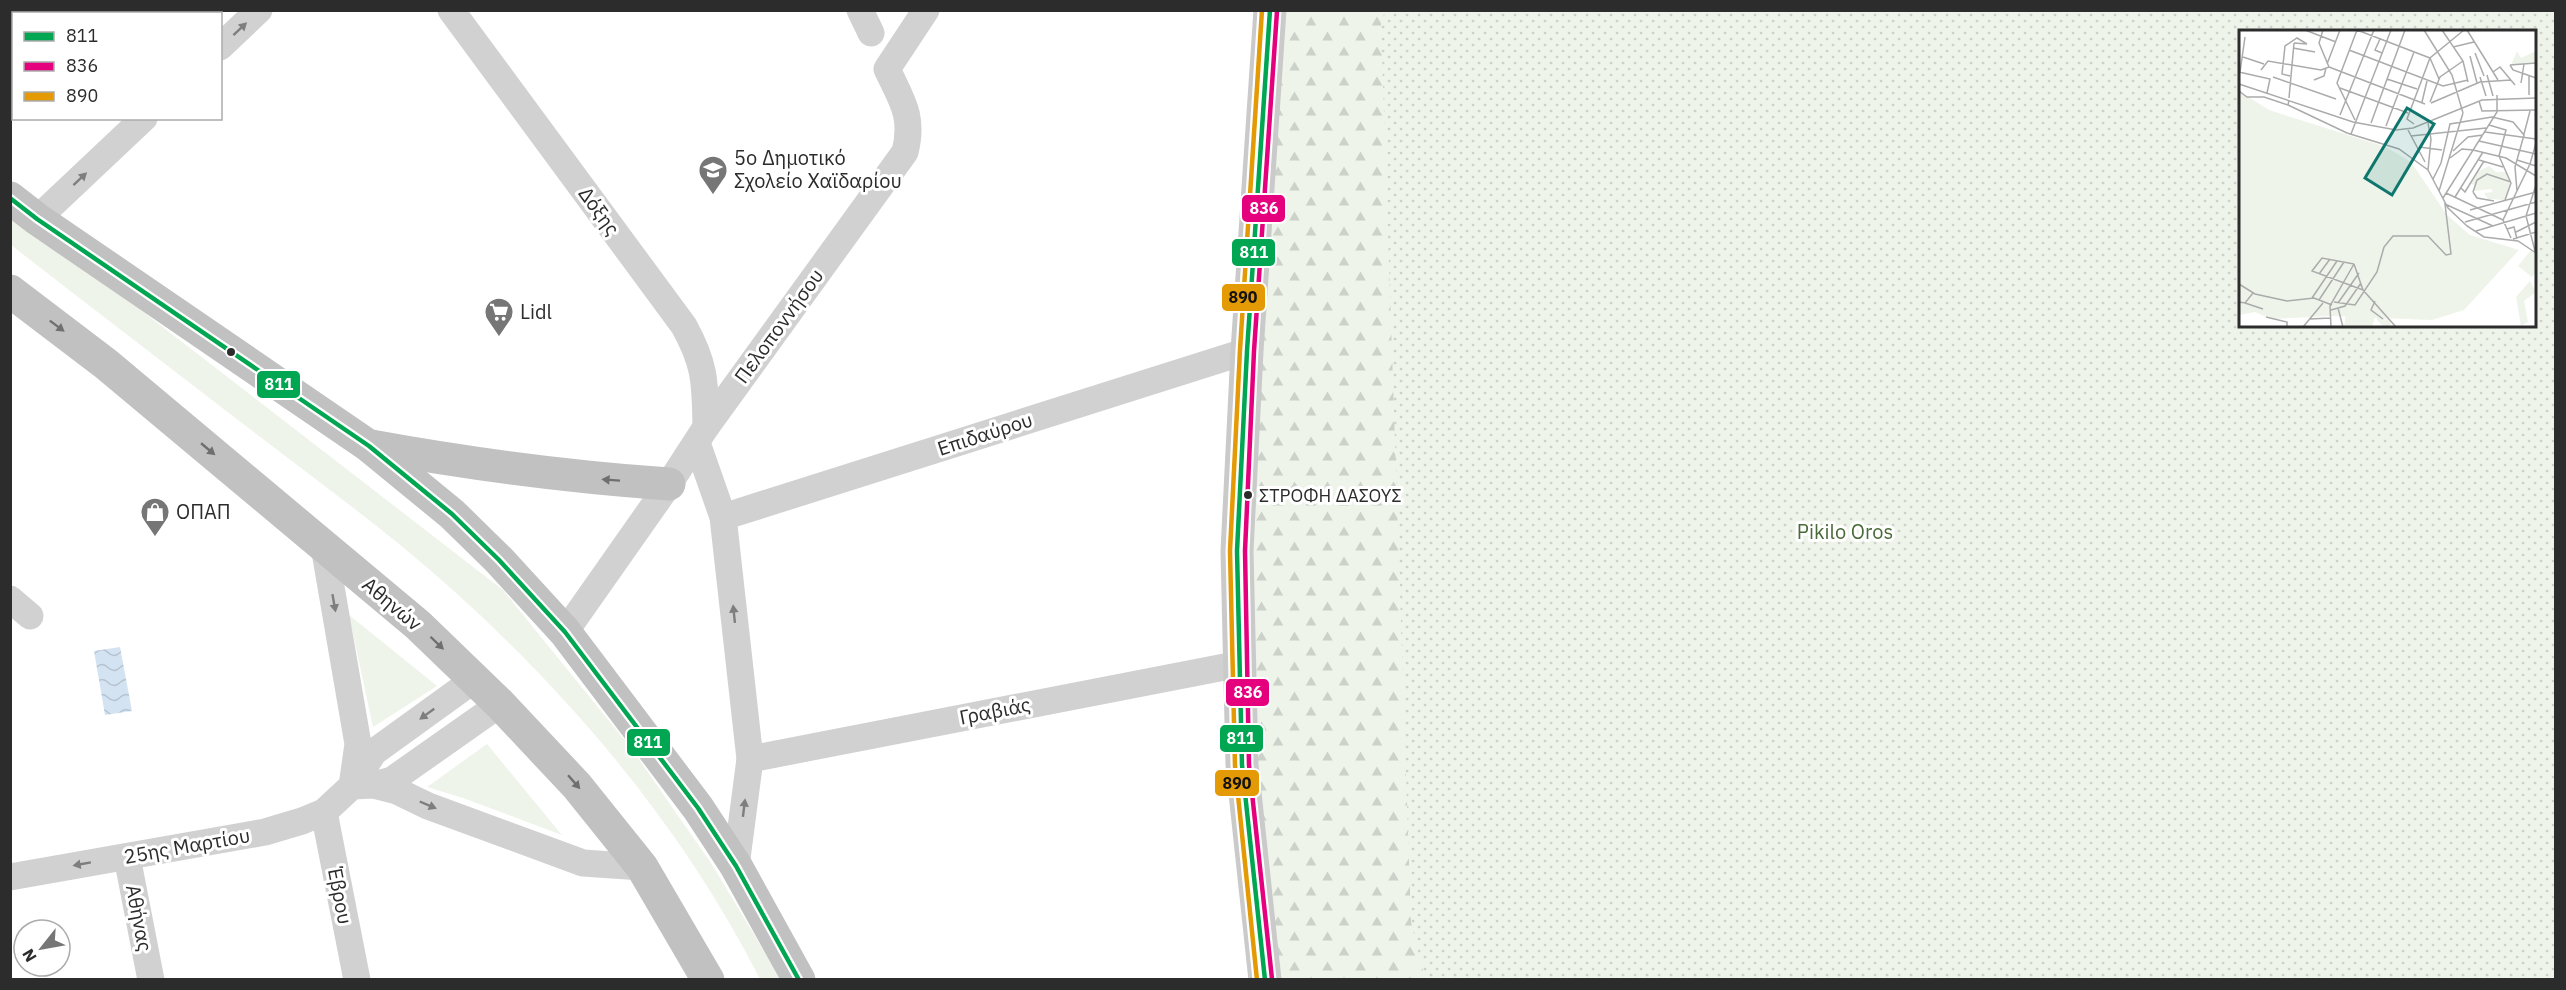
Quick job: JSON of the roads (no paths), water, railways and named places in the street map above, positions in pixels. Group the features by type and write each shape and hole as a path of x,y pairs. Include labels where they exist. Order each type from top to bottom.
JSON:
{"highway":[{"path":"10,198 369,446 452,514 539,602 565,632 649,742 736,866 799,980"},
{"name":"Αθηνών","path":"10,291 106,364 418,625 475,679 577,786 642,867 708,980"},
{"path":"369,446 475,464 586,478 669,484"}],"main road":[{"path":"1265,980 1242,765 1237,551 1247,351 1270,10"}],"street":[{"path":"222,45 259,10"},
{"name":"Δόξης","path":"451,10 684,326 698,351 705,379 702,435"},
{"name":"Πελοποννήσου","path":"565,632 702,435 905,152 910,132 906,112 887,69 926,10"},
{"path":"38,219 142,120"},
{"name":"Επιδαύρου","path":"723,518 1247,351"},
{"path":"702,435 723,518 750,759 736,866"},
{"path":"324,546 358,744 363,786 397,791 428,806 583,864 642,867"},
{"name":"Γραβιάς","path":"750,759 1239,664"},
{"name":"25ης Μαρτίου","path":"363,786 374,752 475,679"},
{"name":"25ης Μαρτίου","path":"10,877 265,832 302,821 324,812 363,786 392,780 501,705"},
{"name":"Έβρου","path":"324,812 357,980"},
{"name":"Αθήνας","path":"127,857 151,980"}],"water":[{"path":"120,647 132,711 105,715 94,651"}],"place":[{"name":"5ο Δημοτικό Σχολείο Χαϊδαρίου","path":"713,196"},
{"name":"Lidl","path":"499,338"},
{"name":"ΣΤΡΟΦΗ ΔΑΣΟΥΣ","path":"1248,495"},
{"name":"ΟΠΑΠ","path":"155,538"}],"park label":[{"name":"Pikilo Oros","path":"1845,532"}]}
